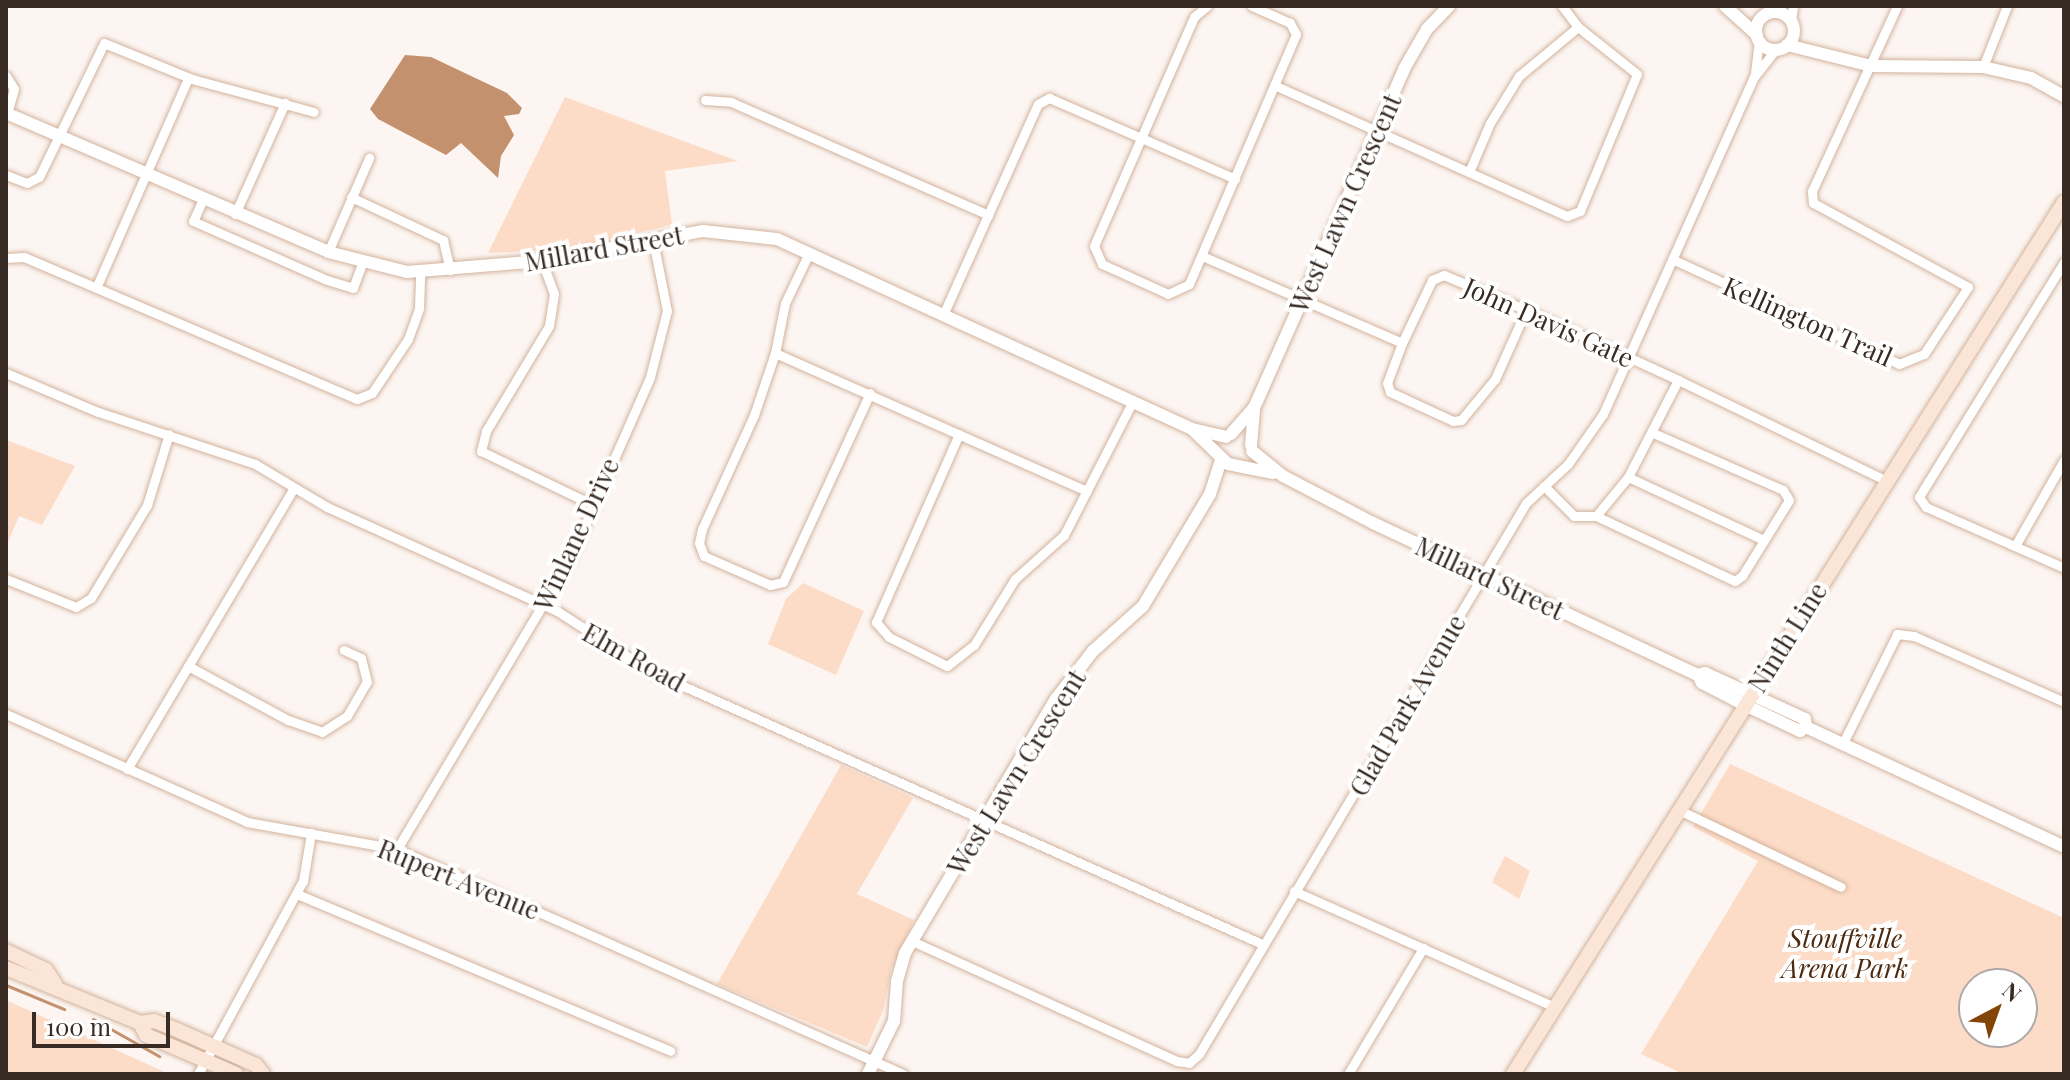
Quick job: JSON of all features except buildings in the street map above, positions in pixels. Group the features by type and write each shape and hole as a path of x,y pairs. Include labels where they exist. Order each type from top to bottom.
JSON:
{"main road":[{"name":"Ninth Line","path":"1513,1074 1885,480 2064,202"},
{"path":"6,951 46,970 55,984"},
{"path":"6,968 55,984 140,1023 154,1021 211,1044 256,1065 263,1074"},
{"path":"140,1023 146,1035 201,1067 236,1074"}],"street":[{"path":"1207,6 1194,17 1094,246 1095,257 1168,294 1189,284 1296,34 1290,23 1252,6"},
{"name":"West Lawn Crescent","path":"868,1074 894,1021 897,981 912,941 1056,699 1093,651 1143,606 1210,494 1228,436 1254,408 1376,131 1420,42 1449,6"},
{"path":"1274,85 1567,216 1580,211 1637,74 1578,27 1562,6"},
{"path":"1782,47 1792,24 1793,6"},
{"path":"1871,66 1897,6"},
{"path":"1983,67 2007,6"},
{"path":"1728,8 1773,11 1792,24 1817,49"},
{"path":"1728,8 1758,38 1782,47 1817,49 1871,66 1983,67 2031,78 2064,96"},
{"path":"1758,38 1773,11"},
{"path":"1469,172 1519,76 1578,27"},
{"name":"Glad Park Avenue","path":"912,941 1189,1063 1205,1045 1262,944 1526,503 1568,464 1603,414 1754,77 1758,38"},
{"path":"6,175 34,181 102,43 188,78 314,112"},
{"name":"Glad Park Avenue","path":"1754,77 1782,47"},
{"name":"Kellington Trail","path":"1672,259 1899,364 1924,354 1968,287 1813,203 1812,191 1871,66"},
{"path":"6,76 14,89 6,114"},
{"path":"96,288 188,78"},
{"path":"943,315 1038,104 1049,98 1235,179"},
{"path":"705,100 731,102 988,215"},
{"path":"235,214 285,103"},
{"name":"Millard Street","path":"6,114 328,252 420,271 542,261 653,240 728,231 777,239 1192,429 1245,437 1251,448 1283,476"},
{"path":"328,252 369,158"},
{"path":"351,197 443,240 450,270"},
{"path":"203,199 193,221 327,280 353,288 363,261"},
{"name":"Winlane Drive","path":"397,849 569,561 591,504 650,377 666,329 667,293 653,240"},
{"path":"809,253 785,303 775,353 699,543 704,556 770,585 783,582 870,393"},
{"path":"1202,256 1402,343"},
{"path":"6,258 24,257 360,399 377,386 412,331 419,308 420,271"},
{"path":"542,261 554,294 549,326 486,431 481,451 591,504"},
{"path":"2064,262 1920,489 1926,507 2064,568"},
{"name":"John Davis Gate","path":"1526,310 1495,379 1461,420 1453,421 1390,392 1387,383 1402,343 1432,280 1444,275 1526,310 1678,380 1885,480"},
{"path":"775,353 1087,491"},
{"name":"Elm Road","path":"6,373 98,412 255,464 293,489 544,605 652,672 1262,944"},
{"path":"1596,516 1628,477 1678,380"},
{"path":"959,434 876,622 889,637 947,666 963,657 1015,579 1064,535 1133,401"},
{"name":"West Lawn Crescent","path":"1210,494 1240,465 1251,448 1254,408"},
{"name":"Millard Street","path":"1192,429 1221,457 1283,476 1698,675 1702,683 1748,700 1800,731 1806,727 2064,847"},
{"path":"1544,486 1574,516 1596,516 1735,581 1789,500 1783,490 1653,433"},
{"path":"6,579 76,607 91,598 147,505 169,434"},
{"path":"2015,546 2064,460"},
{"path":"1628,477 1764,540"},
{"path":"127,769 293,489"},
{"path":"1842,745 1887,647 1904,632 2064,702"},
{"path":"188,666 288,720 322,732 347,716 367,682 361,658 344,650"},
{"name":"Rupert Avenue","path":"6,714 247,822 397,849 903,1074"},
{"path":"1679,810 1841,887"},
{"path":"201,1067 211,1044 297,894 311,833"},
{"path":"1294,891 1555,1007"},
{"path":"297,894 670,1051"},
{"path":"1348,1074 1423,948"}],"green space":[{"path":"565,97 738,161 665,171 672,225 562,250 488,253"},
{"path":"6,440 75,466 42,525 19,516 6,547"},
{"path":"803,583 864,611 836,675 768,644 786,599"},
{"name":"Stouffville Arena Park","path":"1730,764 2064,918 2064,1074 1683,1074 1641,1054 1758,861 1693,827"},
{"path":"841,765 913,798 857,894 914,920 891,970 883,1011 867,1047 717,984"},
{"path":"1505,856 1530,871 1519,899 1492,882"},
{"path":"6,1000 169,1074 6,1074"}],"shaded area":[{"path":"405,55 431,57 507,93 522,108 519,114 504,116 514,135 501,156 498,178 461,143 446,155 378,119 370,109"}],"waterway":[{"path":"6,985 64,1009"},
{"path":"93,1019 159,1056"}]}
